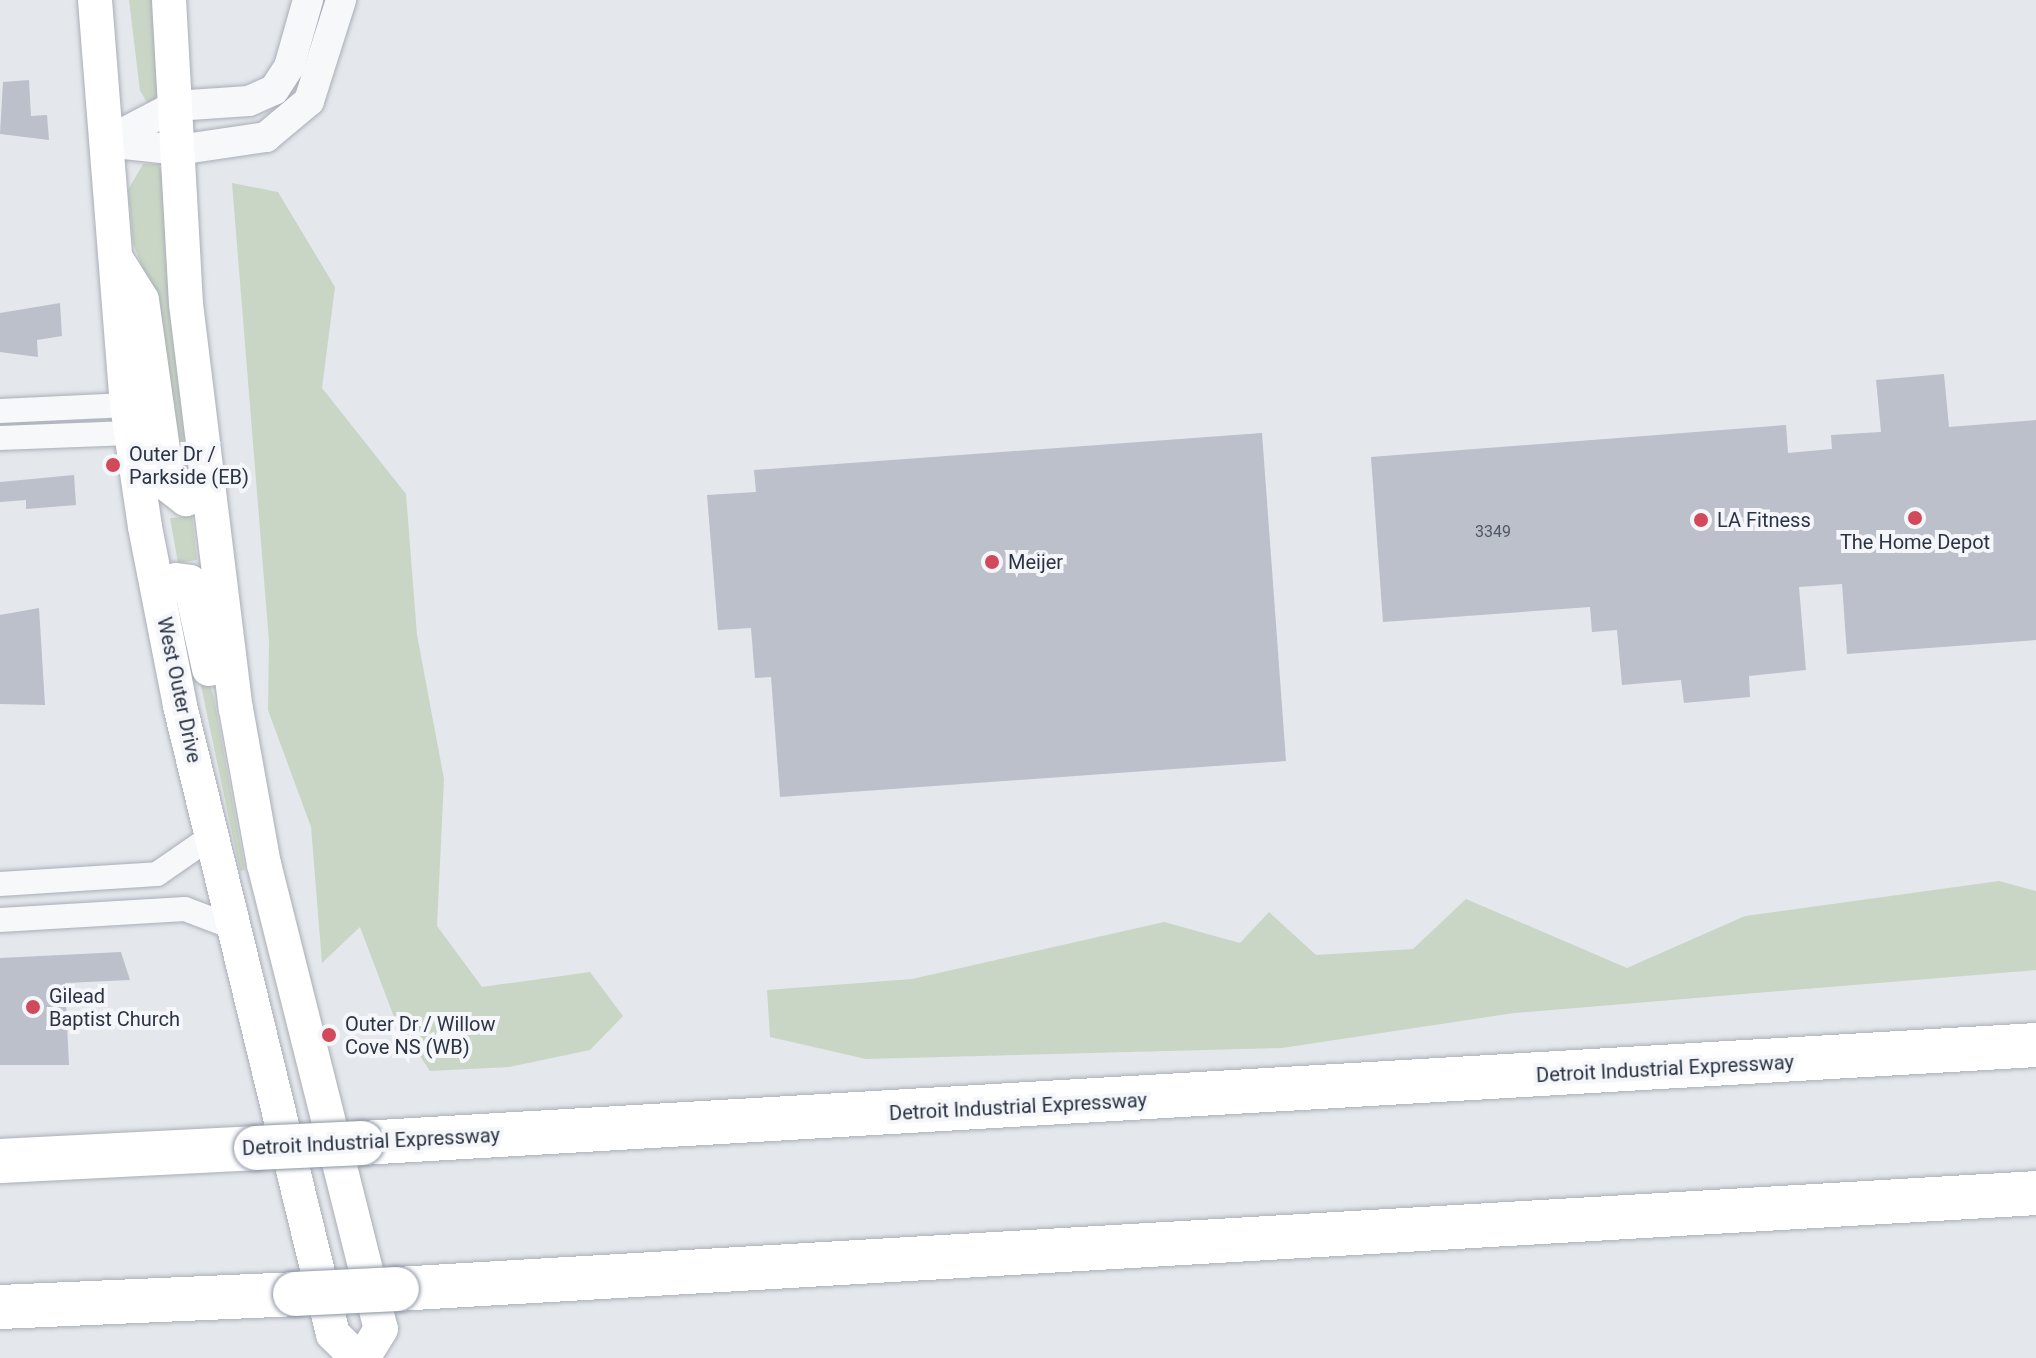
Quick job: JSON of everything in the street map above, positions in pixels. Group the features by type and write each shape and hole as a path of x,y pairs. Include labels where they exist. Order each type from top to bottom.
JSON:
{"highway":[{"name":"Detroit Industrial Expressway","path":"0,1161 362,1143 2036,1045"},
{"path":"0,1307 397,1289 2036,1193"}],"main road":[{"name":"West Outer Drive","path":"95,0 128,419 159,593 232,927 333,1334 357,1358"},
{"path":"169,0 186,304 236,709 264,864 381,1329 363,1358"},
{"path":"115,256 142,300 168,485 186,499 207,485"},
{"path":"159,593 176,580 190,582 208,668 236,709"}],"street":[{"path":"106,142 175,106 249,101 274,90 289,67 308,0"},
{"path":"106,142 178,150 249,144 297,115 318,77 341,0"},
{"path":"0,411 128,419"},
{"path":"0,438 128,419"},
{"path":"0,884 157,874 212,836"},
{"path":"0,920 185,909 232,927"}],"green space":[{"path":"129,0 152,0 158,96 149,105 140,91"},
{"path":"143,164 158,164 162,173 189,479 180,485 149,285 133,243 128,190"},
{"path":"232,183 278,192 335,287 322,388 406,494 417,635 444,779 437,926 482,987 590,972 623,1016 590,1050 509,1067 430,1071 394,1017 360,927 322,963 311,827 268,710 269,641"},
{"path":"192,516 197,560 178,563 170,518"},
{"path":"183,600 214,698 245,870 240,871"},
{"path":"1999,881 2036,891 2036,970 1514,1013 1282,1048 866,1059 770,1037 767,990 912,979 1164,922 1240,943 1269,912 1316,955 1413,949 1466,899 1627,968 1745,916"}],"building":[{"path":"29,80 31,116 47,115 49,140 0,134 3,82"},
{"path":"60,303 62,336 37,340 38,357 0,352 0,313"},
{"path":"1944,374 1949,427 2036,420 2036,640 1847,654 1842,584 1799,587 1806,670 1749,676 1750,697 1684,703 1681,680 1622,685 1617,630 1592,632 1590,607 1383,622 1371,457 1786,425 1788,453 1832,449 1831,435 1881,432 1876,380"},
{"name":"Meijer","path":"1262,433 1286,761 780,797 771,677 755,678 751,628 718,630 707,495 756,492 754,470"},
{"path":"74,475 76,505 26,509 26,500 0,502 0,482"},
{"path":"39,608 45,705 0,704 0,615"},
{"name":"Gilead Baptist Church","path":"121,952 130,980 65,983 69,1065 0,1065 0,958"}],"place":[{"name":"Outer Dr / Parkside (EB)","path":"113,465"},
{"name":"The Home Depot","path":"1915,518"},
{"name":"LA Fitness","path":"1701,520"},
{"name":"Meijer","path":"992,562"},
{"name":"Gilead Baptist Church","path":"33,1007"},
{"name":"Outer Dr / Willow Cove NS (WB)","path":"329,1035"}]}
